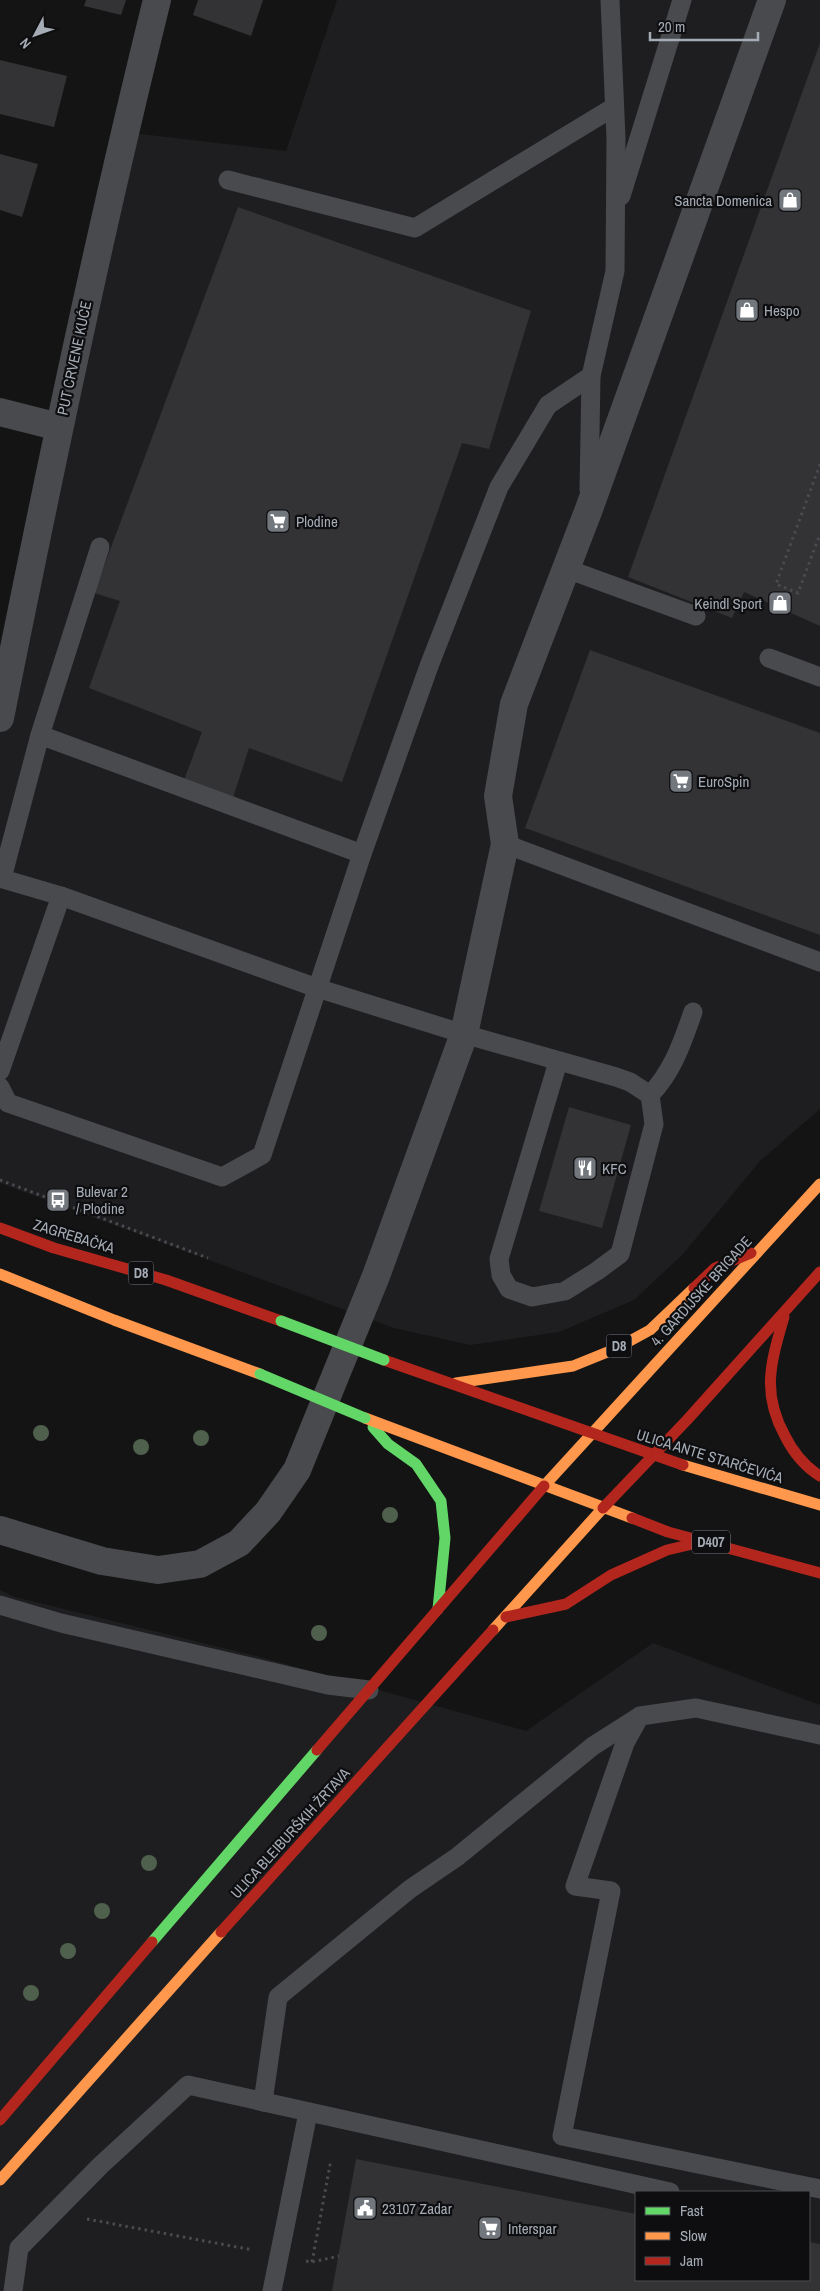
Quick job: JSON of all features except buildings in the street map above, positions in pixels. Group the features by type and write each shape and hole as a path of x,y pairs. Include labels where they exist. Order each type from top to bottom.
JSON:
{"main road":[{"name":"4. GARDIJSKE BRIGADE","path":"544,1486 820,1184"},
{"name":"ZAGREBAČKA","path":"0,1228 54,1248 166,1280 451,1384"},
{"name":"D8","path":"451,1384 573,1366 615,1348 650,1330 715,1268 759,1250"},
{"path":"0,1274 114,1320 260,1374 365,1418 603,1508 654,1455 820,1272"},
{"path":"786,1310 769,1366 769,1394 775,1420 795,1452 820,1476"},
{"name":"D8","path":"451,1384 592,1434"},
{"path":"365,1418 388,1444 416,1464 441,1501 445,1538 440,1566 438,1609"},
{"name":"ULICA ANTE STARČEVIĆA","path":"592,1434 710,1474 820,1505"},
{"name":"ULICA BLEIBURŠKIH ŽRTAVA","path":"0,2120 544,1486"},
{"name":"ULICA BLEIBURŠKIH ŽRTAVA","path":"0,2180 116,2047 506,1618 603,1508"},
{"name":"D407","path":"603,1508 668,1532 820,1573"},
{"path":"506,1618 566,1604 618,1572 667,1550 706,1541"}],"street":[{"name":"PUT CRVENE KUĆE","path":"0,718 59,427 124,132 157,0"},
{"path":"0,1530 102,1561 158,1570 200,1564 239,1543 268,1512 297,1470 376,1276 464,1034 505,844 498,796 514,704 589,509 772,0"},
{"path":"0,412 59,427"}],"lane":[{"path":"589,509 592,376 615,272 614,108 610,0"},
{"path":"615,214 682,0"},
{"path":"228,180 415,228 614,108"},
{"path":"0,1087 8,1103 222,1177 262,1155 362,854 429,666 498,487 548,405 592,376"},
{"path":"100,547 40,735 1,878 61,896 317,988 558,1062 616,1077 630,1082 650,1095 654,1124 620,1254 565,1291 532,1297 509,1289 501,1275 499,1259 558,1062"},
{"path":"567,569 696,616"},
{"path":"769,658 820,677"},
{"path":"40,735 362,854"},
{"path":"505,844 820,962"},
{"path":"0,1071 61,896"},
{"path":"650,1095 662,1083 672,1067 693,1012"},
{"path":"0,1606 61,1623 328,1685 369,1690"},
{"path":"263,2102 278,1997 410,1889 457,1857 593,1746 640,1716 696,1708 820,1735"},
{"path":"640,1716 625,1743 575,1886 611,1891 562,2136 820,2189"},
{"path":"13,2291 20,2248 101,2165 188,2085 665,2191"},
{"path":"272,2291 308,2113"}],"path":[{"path":"820,464 776,584 798,593 820,534"},
{"path":"0,1180 212,1259"},
{"path":"63,2206 80,2218 279,2254 312,2262 339,2256"}],"shaded area":[{"path":"337,0 820,0 820,1109 761,1160 683,1254 634,1300 559,1332 470,1345 394,1328 0,1183 0,686 124,132 286,151"},
{"path":"0,1590 15,1597 264,1658 526,1731 653,1643 820,1705 820,2291 0,2291"}],"traffic: fast":[{"path":"281,1321 384,1360"},
{"path":"260,1374 365,1418"},
{"path":"373,1427 388,1444 416,1464 441,1501 445,1538 438,1609"},
{"path":"152,1942 317,1750"}],"traffic: slow":[{"path":"544,1486 820,1184"},
{"path":"0,1274 114,1320 260,1374"},
{"path":"456,1383 573,1366 615,1349 650,1330 694,1288"},
{"path":"365,1418 632,1518"},
{"path":"683,1465 820,1505"},
{"path":"493,1630 603,1508"},
{"path":"0,2180 221,1932"}],"traffic: jam":[{"path":"0,1228 54,1248 166,1280 281,1321"},
{"path":"694,1288 715,1268 751,1253"},
{"path":"603,1508 687,1420 820,1272"},
{"path":"784,1317 772,1363 771,1391 773,1405 785,1436 792,1448 804,1463 820,1476"},
{"path":"384,1360 683,1465"},
{"path":"317,1750 544,1486"},
{"path":"632,1518 668,1532 820,1573"},
{"path":"506,1617 566,1604 611,1575 667,1550 701,1542"},
{"path":"221,1932 493,1630"},
{"path":"0,2120 152,1942"}],"place":[{"name":"Sancta Domenica","path":"790,200"},
{"name":"Hespo","path":"747,310"},
{"name":"Plodine","path":"278,521"},
{"name":"Keindl Sport","path":"780,603"},
{"name":"EuroSpin","path":"681,781"},
{"name":"KFC","path":"585,1168"},
{"name":"Bulevar 2 / Plodine","path":"58,1200"},
{"name":"23107 Zadar","path":"365,2208"},
{"name":"Interspar","path":"490,2228"}]}
